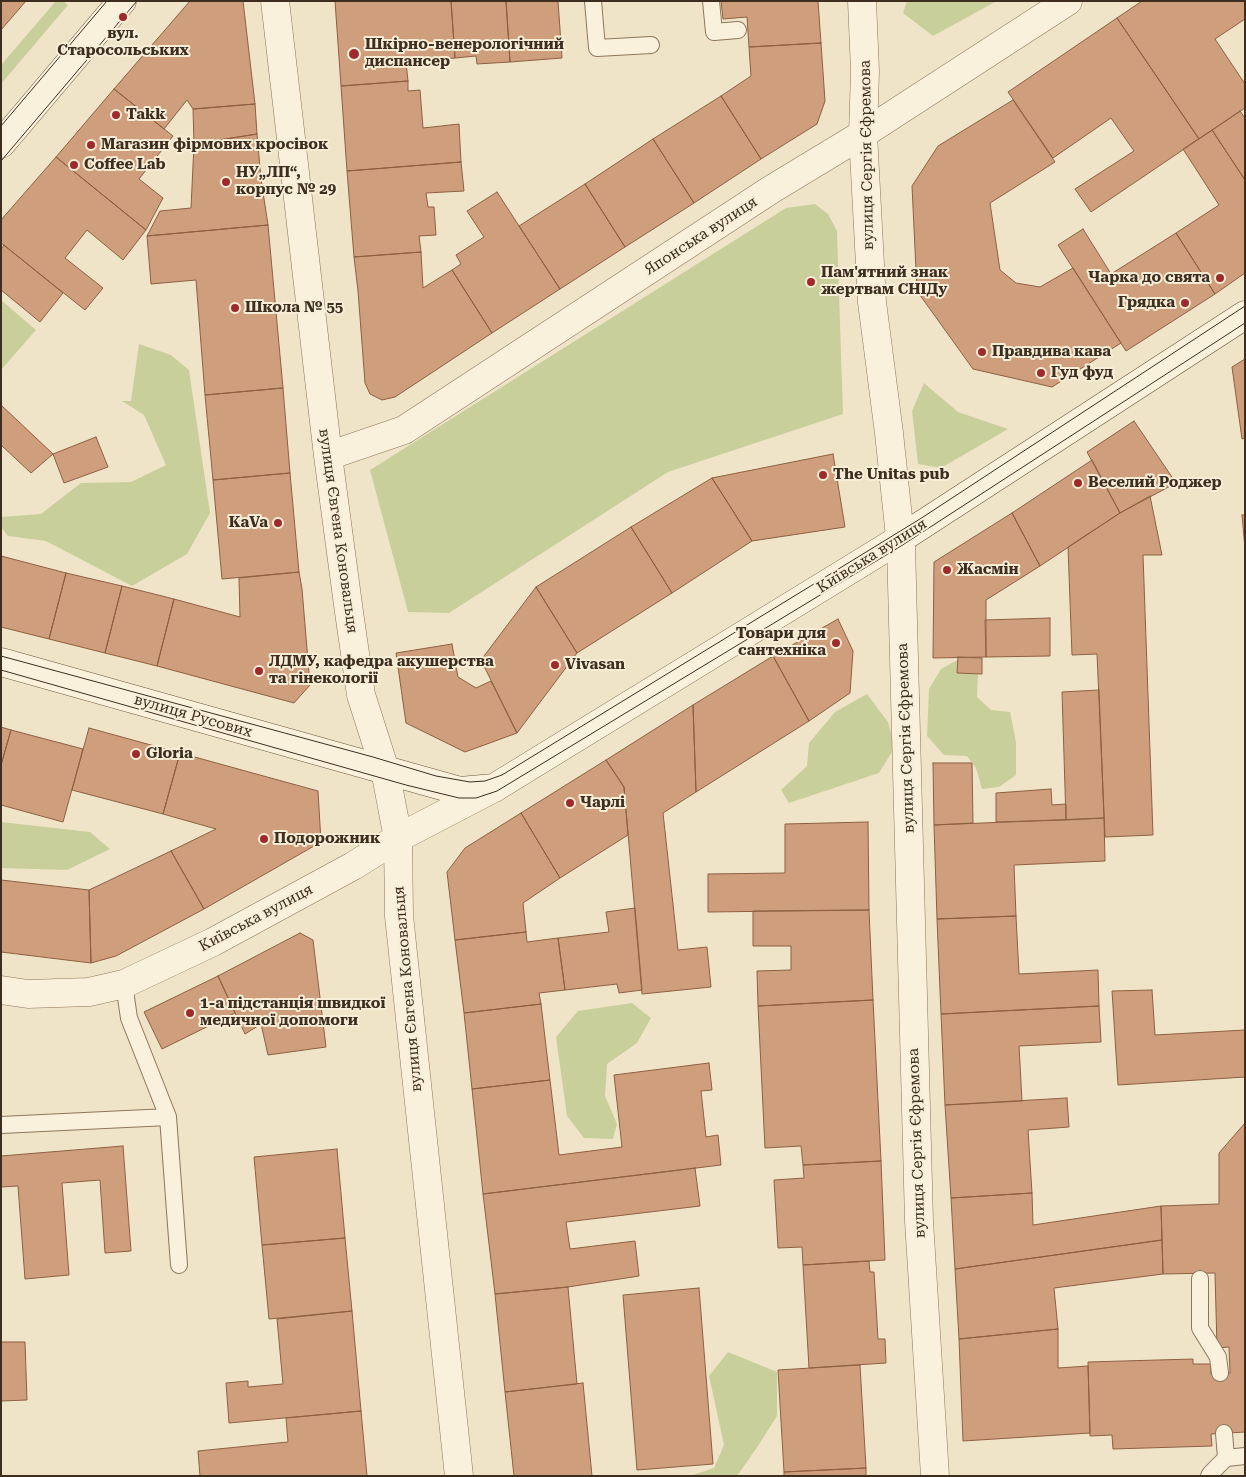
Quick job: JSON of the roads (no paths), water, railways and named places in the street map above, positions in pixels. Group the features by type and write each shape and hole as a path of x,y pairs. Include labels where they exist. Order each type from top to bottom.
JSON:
{"street":[{"path":"1,144 122,1"},
{"name":"вулиця Євгена Коновальця","path":"275,1 328,456 361,695 385,770 398,838 399,916 459,1476"},
{"name":"вулиця Сергія Єфремова","path":"862,1 865,71 864,134 872,302 888,424 900,538 919,1222 935,1476"},
{"name":"Японська вулиця","path":"328,456 404,430 772,189 864,134 1068,1"},
{"name":"Київська вулиця","path":"1,990 28,994 89,992 124,984 213,942 353,866 398,838 494,788 900,538 1245,315"},
{"name":"вулиця Русових","path":"1,662 385,770"},
{"name":"Київська вулиця","path":"385,770 460,791 494,788"}],"lane":[{"path":"593,1 597,48 651,45"},
{"path":"712,1 714,32 738,30"},
{"path":"124,984 129,1018 168,1117 180,1265"},
{"path":"1,1125 168,1117"},
{"path":"1200,1279 1200,1328 1218,1357 1220,1374"},
{"path":"1224,1433 1226,1458"},
{"path":"1209,1476 1226,1458 1245,1456"}],"tram line":[{"path":"1,126 107,1"},
{"path":"1,161 137,1"},
{"path":"1,656 373,757 436,776 470,782 485,781 502,775 920,519 1245,306"},
{"path":"1,670 406,785 459,798 476,798 497,791 901,546 1245,323"}],"place":[{"name":"вул. Старосольських","path":"123,17"},
{"name":"Шкірно-венерологічний диспансер","path":"354,54"},
{"name":"Takk","path":"116,115"},
{"name":"Магазин фірмових кросівок","path":"91,145"},
{"name":"Coffee Lab","path":"74,165"},
{"name":"НУ„ЛП“, корпус № 29","path":"226,182"},
{"name":"Чарка до свята","path":"1220,278"},
{"name":"Пам'ятний знак жертвам СНІДу","path":"811,282"},
{"name":"Грядка","path":"1185,303"},
{"name":"Школа № 55","path":"235,308"},
{"name":"Правдива кава","path":"982,352"},
{"name":"Гуд фуд","path":"1041,373"},
{"name":"The Unitas pub","path":"823,475"},
{"name":"Веселий Роджер","path":"1078,483"},
{"name":"KaVa","path":"278,523"},
{"name":"Жасмін","path":"947,570"},
{"name":"Товари для сантехніка","path":"836,643"},
{"name":"Vivasan","path":"555,665"},
{"name":"ЛДМУ, кафедра акушерства та гінекології","path":"259,671"},
{"name":"Gloria","path":"136,754"},
{"name":"Чарлі","path":"570,803"},
{"name":"Подорожник","path":"264,839"},
{"name":"1-а підстанція швидкої медичної допомоги","path":"190,1013"}]}
